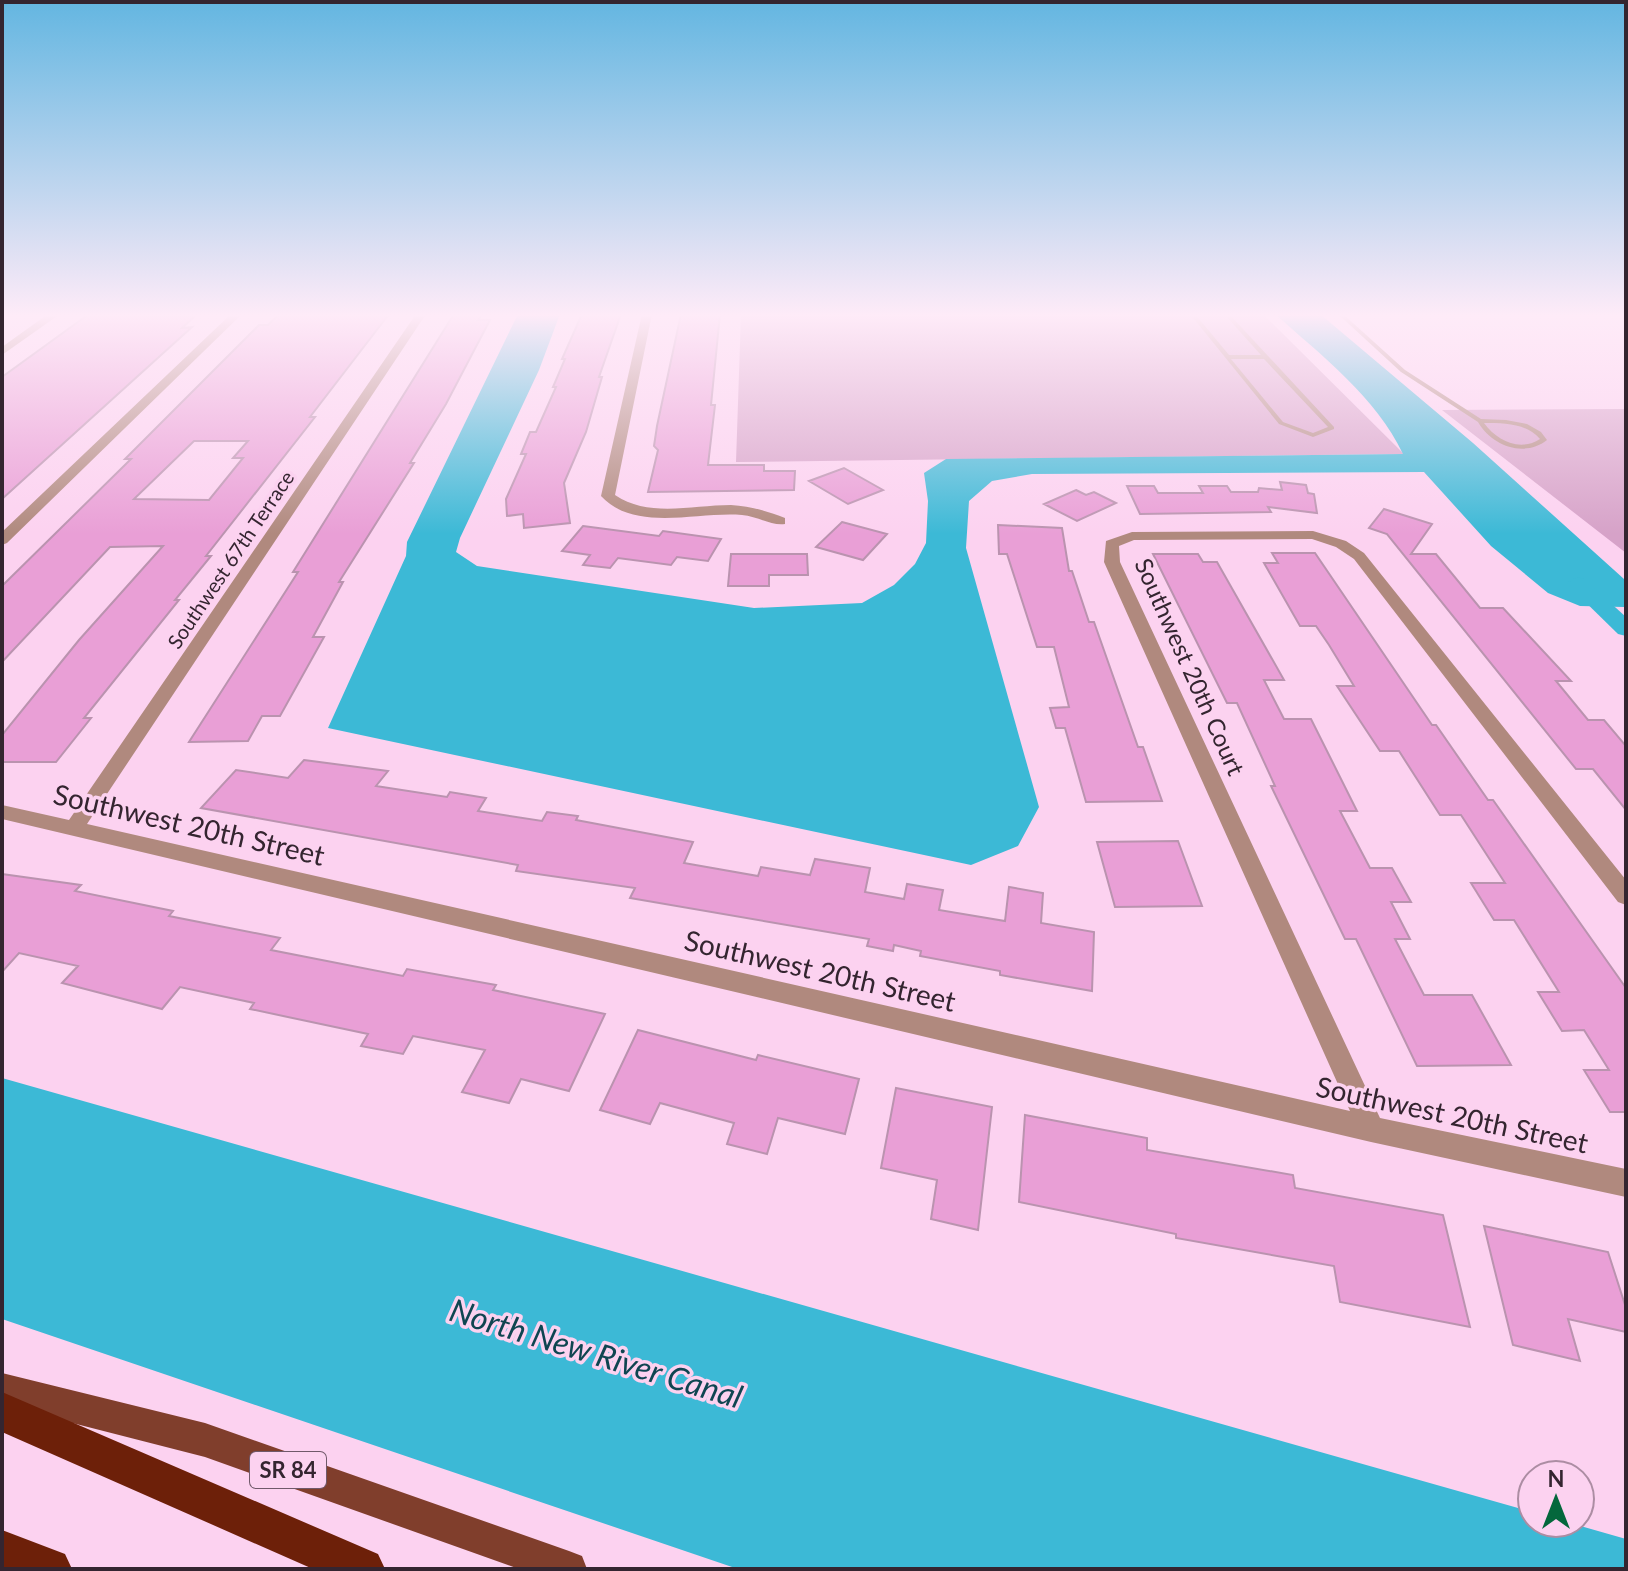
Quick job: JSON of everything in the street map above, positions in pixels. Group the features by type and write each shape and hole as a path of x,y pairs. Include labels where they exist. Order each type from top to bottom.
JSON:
{"highway":[{"path":"2,1412 363,1569"},
{"path":"2,1551 50,1569"}],"main road":[{"name":"SR 84","path":"2,1389 205,1440 569,1569"}],"street":[{"path":"2,540 161,387"},
{"name":"Southwest 67th Terrace","path":"74,828 372,387"},
{"path":"631,387 608,496 620,508 640,511 750,511 780,521"},
{"name":"Southwest 20th Court","path":"1371,1129 1112,562 1111,544 1132,536 1313,535 1341,544 1359,556 1626,896"},
{"name":"Southwest 20th Street","path":"2,812 1371,1129 1626,1183"}],"lane":[{"path":"1251,387 1281,423 1313,435 1332,428 1294,387"},
{"path":"1428,387 1480,421 1490,436 1507,444 1535,446 1544,440 1539,433 1523,426 1480,421"}],"shaded area":[{"path":"739,387 1337,387 1404,454 736,462"},
{"path":"1626,409 1626,553 1442,410"}],"water":[{"path":"482,387 531,387 456,552 477,566 754,608 862,603 894,585 915,564 926,543 928,501 924,473 946,459 1403,454 1392,433 1354,387 1407,387 1624,579 1624,607 1580,606 1548,593 1491,546 1424,472 1032,474 992,481 969,501 966,548 1039,807 1018,846 971,865 328,728 406,556 407,542"},
{"name":"North New River Canal","path":"2,1078 1516,1507 1516,1539 1596,1539 1596,1530 1626,1539 1626,1569 738,1569 2,1319"}],"building":[{"path":"2,387 125,387 2,499"},
{"path":"197,387 333,387 310,417 315,417 175,600 179,600 84,718 91,718 56,762 2,762 2,735 79,640 163,546 110,547 2,662 2,586 131,459 125,459","holes":["194,441 248,441 233,458 243,458 209,500 134,499"]},
{"path":"408,387 455,387 410,463 414,463 339,582 343,582 313,637 324,637 280,716 262,716 248,741 189,742 298,572 293,572"},
{"path":"556,387 599,387 586,432 564,483 570,523 524,528 523,514 507,516 506,499 526,454 521,454 530,432 536,432"},
{"path":"665,387 713,387 711,405 715,405 708,465 764,465 764,471 795,471 794,490 648,492 658,450 654,446"},
{"path":"844,468 883,490 848,504 809,481"},
{"path":"1280,482 1306,485 1308,493 1314,494 1317,513 1268,507 1271,512 1140,514 1127,486 1154,486 1158,493 1203,493 1199,486 1227,486 1231,492 1258,492 1259,488 1282,490"},
{"path":"1076,490 1086,495 1094,492 1116,503 1077,521 1044,504"},
{"path":"1384,509 1432,524 1411,554 1436,554 1480,608 1503,608 1571,681 1556,681 1588,720 1604,720 1626,746 1626,810 1593,769 1576,769 1387,534 1369,528"},
{"path":"842,522 887,534 863,560 816,547"},
{"path":"998,525 1062,528 1069,571 1072,571 1089,622 1094,622 1138,747 1143,747 1162,801 1086,802 1065,728 1056,728 1050,708 1069,707 1054,647 1037,647 1007,554 999,554"},
{"path":"583,526 659,536 663,531 721,539 708,561 677,557 671,565 618,558 610,568 583,565 590,555 562,551"},
{"path":"1272,553 1315,553 1432,725 1436,725 1488,800 1493,800 1626,988 1626,1112 1610,1112 1584,1070 1609,1070 1584,1030 1562,1031 1538,992 1559,992 1514,920 1494,920 1471,883 1505,883 1461,815 1440,815 1399,751 1380,751 1337,686 1354,686 1329,645 1316,626 1300,626 1264,563 1278,563"},
{"path":"731,554 807,554 808,575 769,575 769,586 728,586"},
{"path":"1153,554 1198,554 1203,562 1217,562 1284,680 1264,680 1284,719 1311,719 1357,811 1340,811 1370,868 1392,868 1411,902 1391,902 1410,939 1395,939 1424,995 1472,995 1511,1065 1417,1066 1356,939 1345,939 1271,786 1275,786 1237,703 1227,703"},
{"path":"304,760 388,771 376,786 447,797 450,792 486,798 478,811 542,821 547,812 578,816 576,820 693,842 684,863 758,876 761,867 810,875 815,859 870,868 865,892 904,899 907,884 943,890 939,910 1005,921 1009,887 1043,893 1041,923 1094,932 1092,991 1000,975 1000,971 920,956 921,951 894,945 893,951 867,946 869,939 630,898 635,888 516,871 518,865 201,808 236,770 288,778"},
{"path":"1178,841 1202,906 1115,907 1097,842"},
{"path":"2,874 81,885 75,891 173,911 169,916 280,938 271,950 403,976 407,969 496,985 493,990 605,1014 569,1091 521,1079 509,1103 462,1092 485,1050 413,1036 403,1054 361,1046 368,1034 250,1009 254,1003 180,987 162,1009 62,983 78,966 19,953 2,972"},
{"path":"638,1030 756,1060 758,1055 859,1079 845,1134 778,1118 767,1154 727,1144 734,1123 660,1103 650,1124 600,1110"},
{"path":"896,1088 992,1107 978,1230 931,1219 937,1180 881,1168"},
{"path":"1025,1115 1147,1138 1147,1150 1293,1175 1295,1188 1443,1215 1470,1327 1340,1302 1334,1266 1176,1238 1176,1234 1019,1202"},
{"path":"1484,1226 1608,1252 1626,1308 1626,1332 1568,1319 1580,1361 1513,1345"}],"waterway":[{"path":"1577,583 1626,629"}]}
